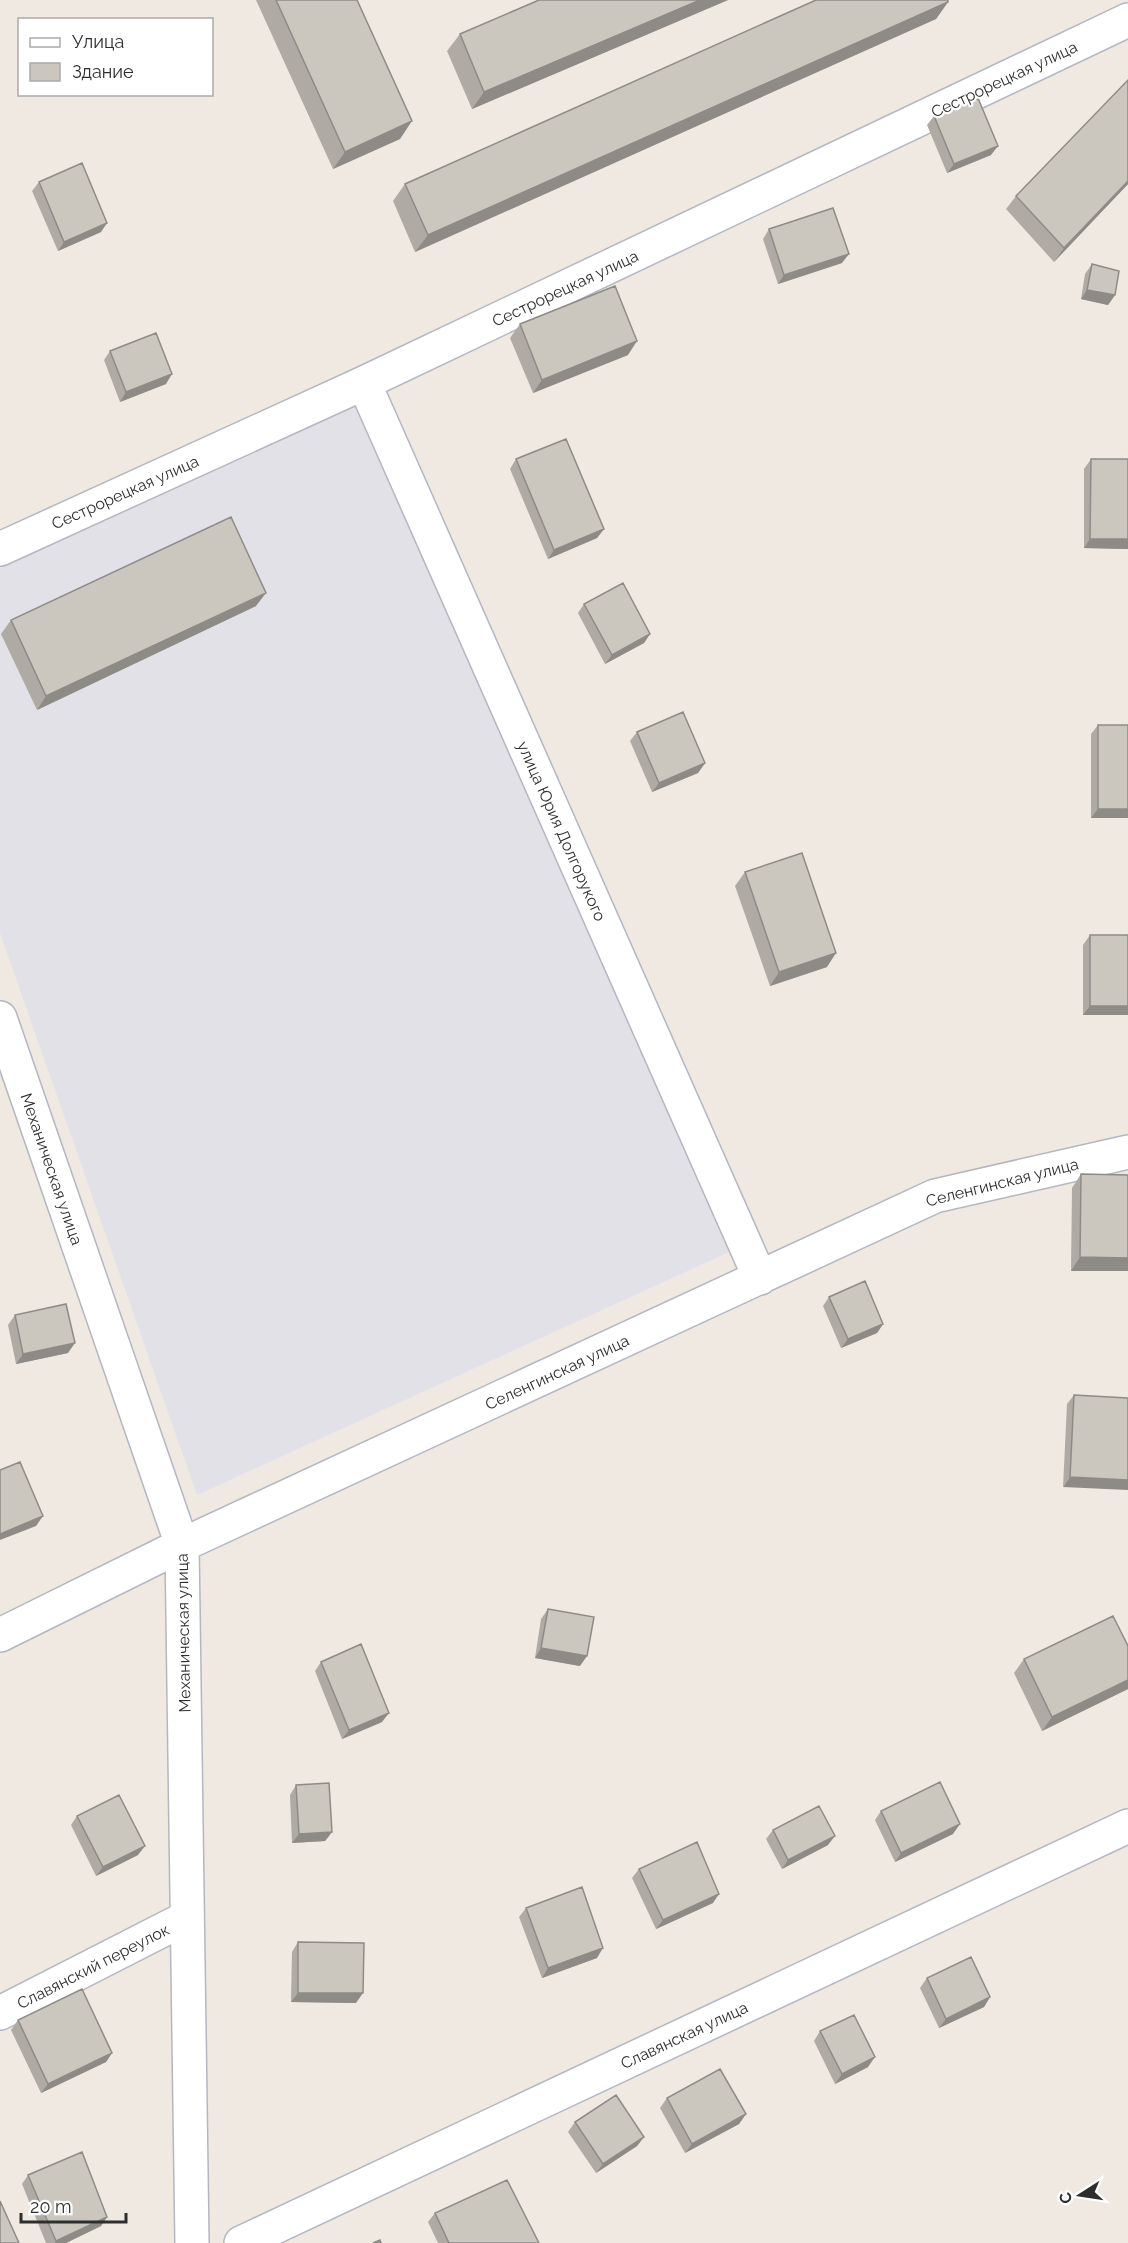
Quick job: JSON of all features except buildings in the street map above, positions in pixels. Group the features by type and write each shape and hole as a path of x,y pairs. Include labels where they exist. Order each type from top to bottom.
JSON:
{"street":[{"name":"Сестрорецкая улица","path":"0,549 364,383 1128,20"},
{"name":"улица Юрия Долгорукого","path":"364,383 760,1278"},
{"name":"Механическая улица","path":"0,1018 182,1545 192,2243"},
{"name":"Селенгинская улица","path":"0,1635 182,1545 935,1196 1128,1152"},
{"name":"Славянская улица","path":"241,2243 1128,1826"},
{"name":"Славянский переулок","path":"0,2013 186,1918"}],"shaded area":[{"path":"362,396 738,1248 197,1495 0,933 0,567"}]}
